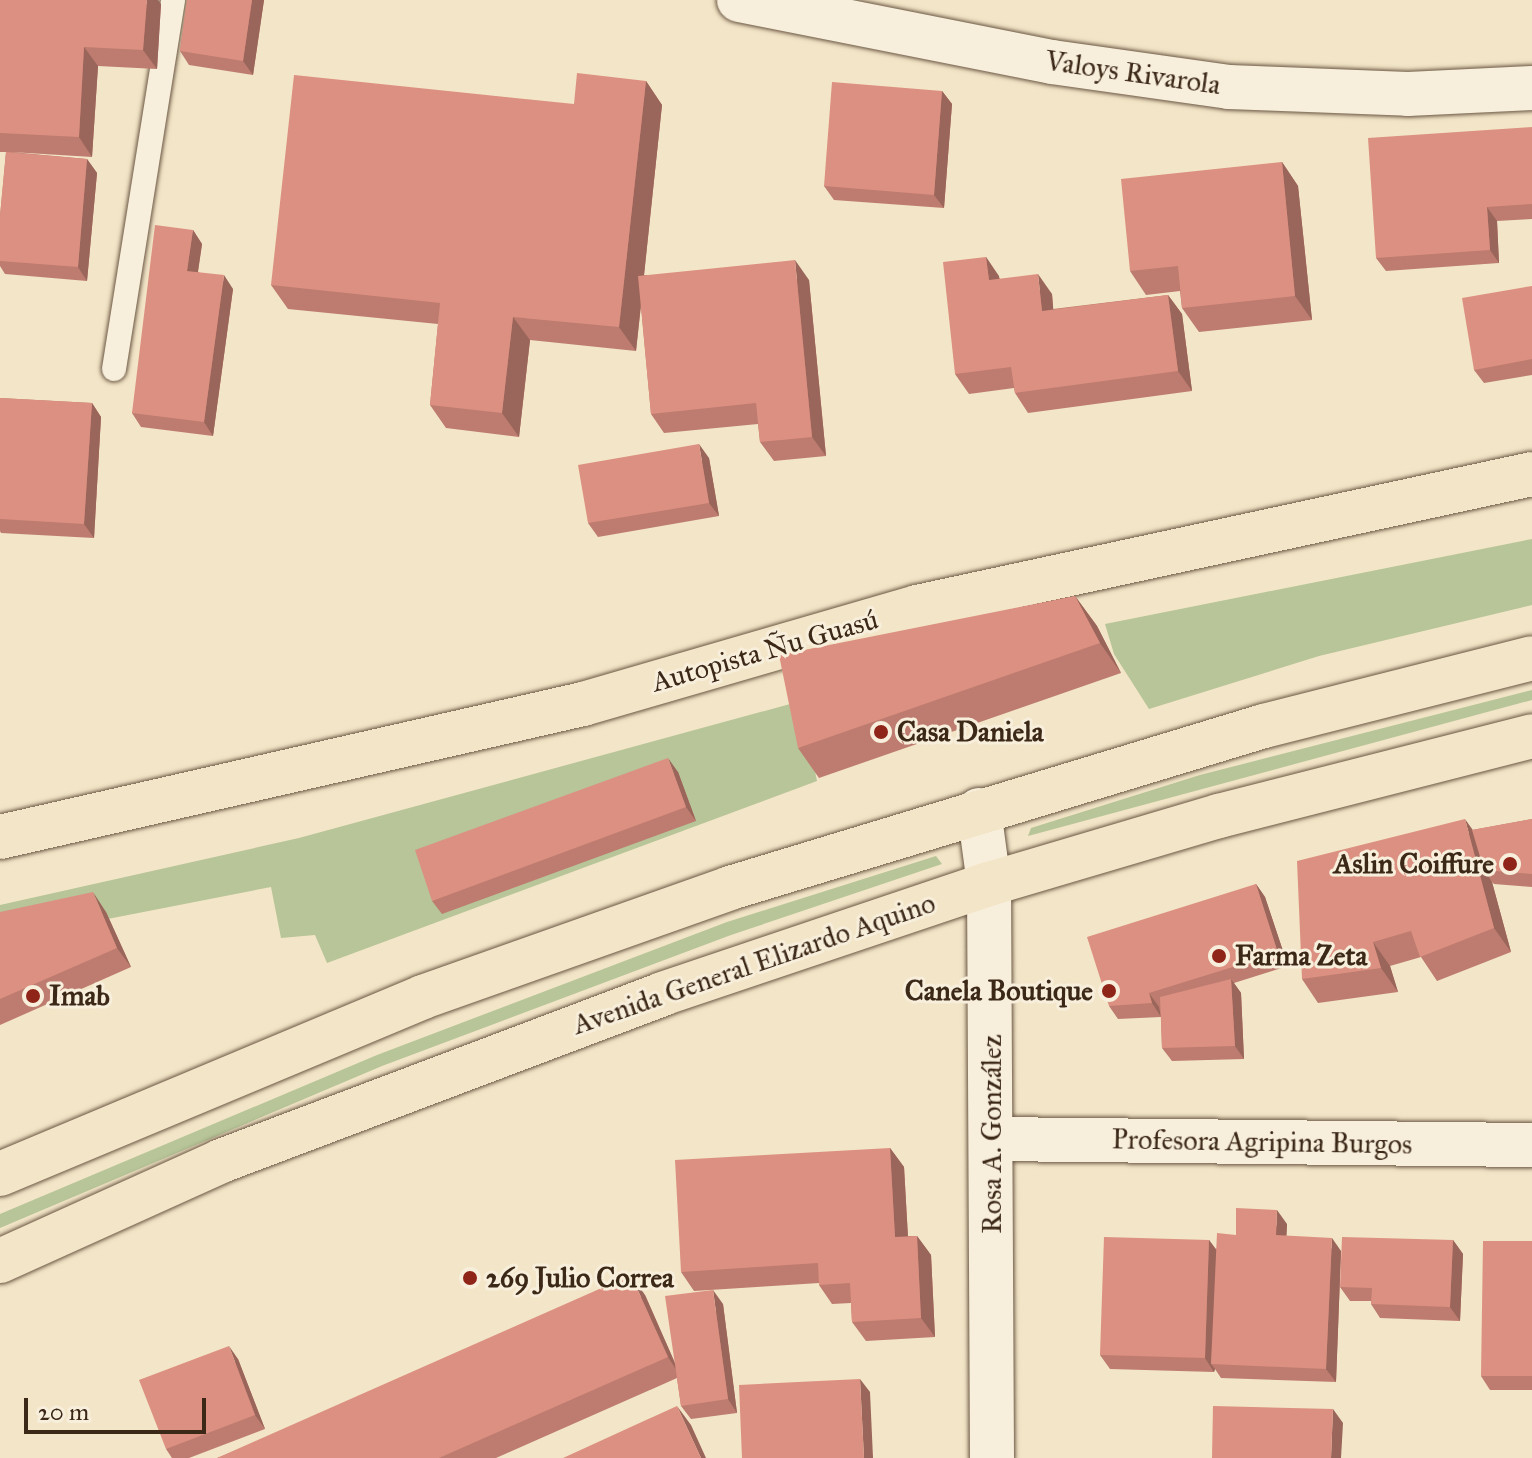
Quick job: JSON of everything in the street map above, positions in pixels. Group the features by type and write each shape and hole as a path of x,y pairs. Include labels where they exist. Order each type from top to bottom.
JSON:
{"main road":[{"name":"Autopista Ñu Guasú","path":"0,837 583,704 917,607 1532,474"},
{"path":"0,1174 423,997 730,888 1264,726 1532,658"},
{"name":"Avenida General Elizardo Aquino","path":"0,1261 221,1161 438,1075 989,884 1219,816 1532,736"}],"street":[{"name":"Valoys Rivarola","path":"739,0 1052,62 1229,87 1408,94 1532,88"},
{"name":"Rosa A. González","path":"979,810 989,884 993,1139 992,1458"},
{"name":"Profesora Agripina Burgos","path":"993,1139 1532,1145"}],"lane":[{"path":"114,369 173,0"}],"green space":[{"path":"1532,539 1532,605 1319,656 1149,709 1114,654 1105,624"},
{"path":"1532,690 1532,700 1028,836 1031,828 1200,775"},
{"path":"801,701 817,781 327,963 315,935 281,938 271,887 0,940 0,905 299,838"},
{"path":"936,856 942,864 731,935 382,1066 0,1228 0,1214 377,1055 727,922"}],"building":[{"path":"0,0 147,0 143,50 84,47 79,137 0,133"},
{"path":"187,0 252,0 243,61 180,51"},
{"path":"577,73 646,81 619,327 513,317 502,413 430,405 440,303 271,285 294,75 574,104"},
{"path":"832,82 942,91 934,195 824,186"},
{"path":"1532,127 1532,204 1487,207 1490,250 1376,258 1368,138"},
{"path":"6,152 87,159 78,267 0,261 0,216"},
{"path":"1282,162 1295,296 1182,308 1178,266 1130,271 1121,179"},
{"path":"155,225 193,230 187,271 224,275 204,422 132,413"},
{"path":"986,257 989,280 1038,274 1042,311 1168,295 1178,371 1015,393 1011,367 955,374 943,262"},
{"path":"795,260 812,437 760,442 756,403 651,414 638,276"},
{"path":"1532,286 1532,359 1474,370 1462,298"},
{"path":"0,398 92,403 84,524 0,519"},
{"path":"699,444 709,503 588,523 578,465"},
{"path":"1075,596 1100,643 798,748 779,655"},
{"path":"668,758 686,807 432,901 415,850"},
{"path":"1465,819 1494,928 1420,957 1411,931 1373,942 1381,968 1302,979 1297,861"},
{"name":"Aslin Coiffure","path":"1532,819 1532,874 1484,870 1472,830"},
{"path":"1256,884 1278,953 1149,993 1152,1003 1109,1006 1087,937"},
{"name":"Imab","path":"93,892 117,948 0,999 0,912"},
{"path":"1231,979 1235,1046 1162,1048 1160,997"},
{"path":"890,1148 895,1237 917,1236 921,1318 852,1322 850,1283 819,1285 818,1263 681,1272 675,1160"},
{"path":"1236,1208 1277,1210 1276,1235 1332,1238 1326,1369 1211,1364 1217,1233 1236,1235"},
{"path":"1104,1237 1209,1240 1205,1358 1100,1355"},
{"path":"1342,1237 1453,1240 1450,1307 1371,1304 1372,1288 1340,1287"},
{"path":"1483,1241 1532,1241 1532,1376 1481,1376"},
{"path":"631,1275 668,1357 439,1458 217,1458"},
{"path":"713,1290 728,1399 681,1406 665,1296"},
{"path":"229,1346 255,1415 166,1449 139,1380"},
{"path":"860,1379 864,1458 742,1458 739,1385"},
{"path":"677,1406 701,1458 563,1458"},
{"path":"1213,1406 1333,1409 1331,1458 1212,1458"}],"place":[{"name":"Casa Daniela","path":"881,732"},
{"name":"Aslin Coiffure","path":"1510,864"},
{"name":"Farma Zeta","path":"1219,956"},
{"name":"Canela Boutique","path":"1109,991"},
{"name":"Imab","path":"33,996"},
{"name":"269 Julio Correa","path":"470,1278"}]}
